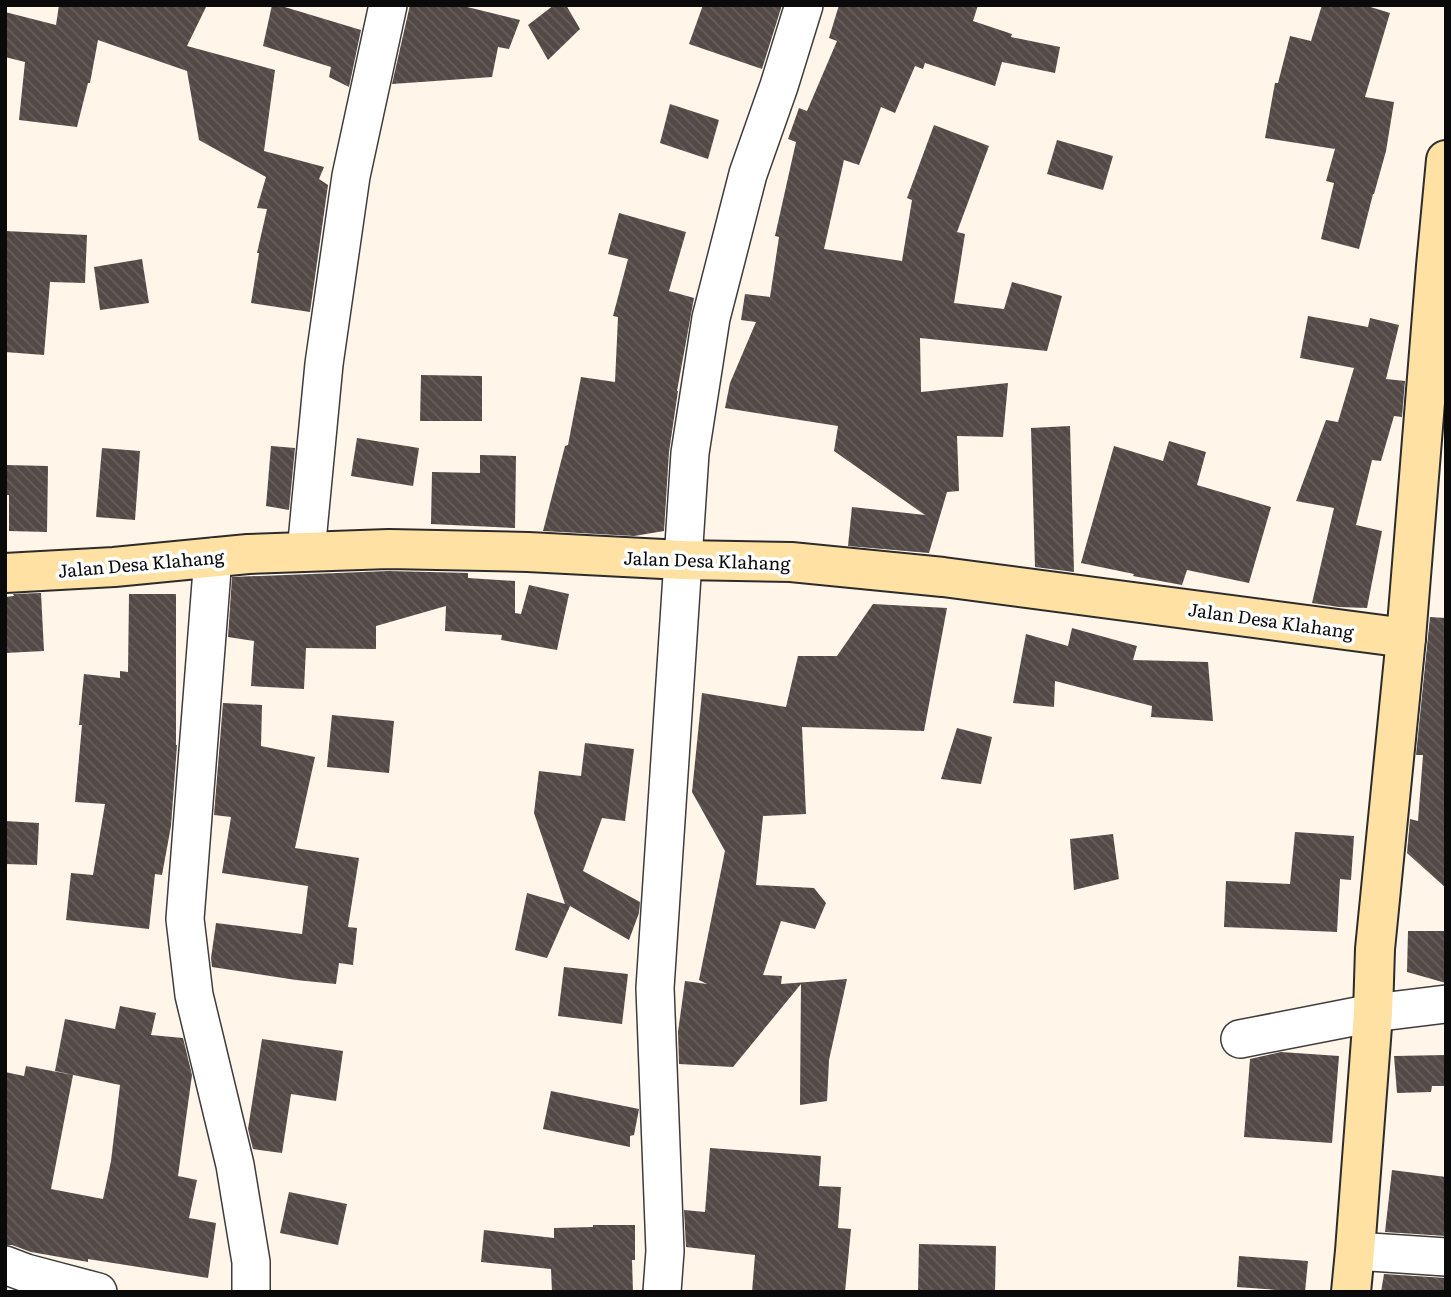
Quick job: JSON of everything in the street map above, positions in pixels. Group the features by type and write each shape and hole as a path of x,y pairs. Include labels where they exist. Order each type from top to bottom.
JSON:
{"street":[{"path":"306,552 324,364 351,176 388,5"},
{"path":"663,1292 665,1251 654,988 690,453 711,318 748,174 804,5"},
{"path":"1351,1292 1373,1013 1375,949 1406,638 1446,160"},
{"name":"Jalan Desa Klahang","path":"5,573 114,567 212,557 388,549 791,562 943,577 1406,638"},
{"path":"212,557 185,919 194,995 235,1165 251,1262 251,1292"},
{"path":"1240,1039 1373,1013 1446,1004"},
{"path":"1355,1251 1446,1257"},
{"path":"5,1265 98,1292"}],"building":[{"path":"59,5 207,5 187,46 275,70 264,151 324,167 319,179 328,185 310,312 251,303 257,253 267,209 257,208 266,177 199,140 187,71 98,40 90,83 77,127 19,120 25,62 5,57 5,12 56,25"},
{"path":"272,5 361,30 349,87 329,77 331,67 263,46"},
{"path":"410,5 459,5 520,20 509,49 498,47 492,77 392,84"},
{"path":"554,5 566,5 580,29 548,60 528,25"},
{"path":"703,5 782,5 762,69 689,44"},
{"path":"839,5 978,5 973,21 1012,34 1011,37 1060,47 1055,73 1002,62 995,86 925,63 923,69 915,66 895,113 881,107 859,165 844,160 824,249 902,261 912,200 907,198 934,125 989,146 957,232 965,234 954,303 1004,309 1012,282 1062,296 1047,351 920,338 921,392 1008,383 1003,437 957,436 959,491 947,492 929,553 848,546 852,507 925,515 834,451 838,426 725,408 730,383 756,322 741,320 745,294 770,297 779,237 775,236 796,142 788,139 799,108 807,111 837,41 829,38"},
{"path":"1322,5 1364,5 1390,13 1365,97 1394,102 1386,151 1359,249 1321,239 1334,183 1326,181 1335,149 1265,138 1275,83 1278,83 1290,36 1311,41"},
{"path":"670,104 719,120 708,159 660,143"},
{"path":"1057,140 1113,156 1103,190 1047,174"},
{"path":"619,213 686,232 669,291 694,298 669,452 664,531 634,536 543,531 565,446 568,445 581,377 615,382 618,317 613,316 628,259 608,254"},
{"path":"5,231 87,235 85,283 50,282 44,355 5,352"},
{"path":"142,259 149,303 100,310 94,267"},
{"path":"1308,316 1368,327 1370,318 1399,325 1386,379 1405,381 1402,417 1394,416 1381,461 1372,460 1356,525 1382,531 1367,608 1312,603 1334,508 1296,501 1326,420 1338,422 1354,368 1300,358"},
{"path":"421,375 482,376 482,421 420,421"},
{"path":"1070,426 1074,572 1035,567 1031,428"},
{"path":"357,438 419,448 413,486 351,476"},
{"path":"1169,441 1206,452 1197,485 1271,507 1249,583 1187,570 1182,585 1081,563 1114,446 1163,461"},
{"path":"271,446 295,448 289,510 266,506"},
{"path":"102,448 140,451 135,520 96,517"},
{"path":"480,455 516,456 515,528 431,524 432,472 480,473"},
{"path":"5,465 48,466 47,532 9,531 9,495 5,495"},
{"path":"389,571 468,573 468,578 515,581 515,613 521,614 529,585 569,594 557,650 501,640 502,635 445,631 446,606 376,626 376,649 306,648 304,689 251,686 254,641 228,637 232,577"},
{"path":"41,593 44,651 5,653 5,597"},
{"path":"129,594 176,594 177,745 171,826 162,875 155,874 149,929 66,920 71,873 93,875 105,804 75,802 84,674 120,678 120,671 128,672"},
{"path":"873,604 947,608 924,731 802,727 806,814 763,816 756,885 814,888 826,903 815,929 781,921 763,975 782,976 781,984 847,979 829,1060 827,1101 800,1105 801,984 733,1067 679,1064 678,1032 685,981 707,984 699,980 725,851 692,792 702,693 786,707 798,656 837,656"},
{"path":"1430,617 1446,618 1446,888 1407,853 1410,819 1418,821 1423,755 1416,755"},
{"path":"1072,628 1137,646 1133,660 1208,662 1213,721 1151,717 1152,706 1055,681 1054,707 1013,703 1026,634 1068,646"},
{"path":"223,703 262,705 261,746 315,757 295,848 359,858 348,927 357,928 353,965 339,963 336,984 212,967 216,923 302,934 308,886 222,873 231,817 214,815"},
{"path":"332,715 394,721 389,773 327,767"},
{"path":"957,728 992,737 981,784 941,779"},
{"path":"585,743 634,749 625,821 602,818 583,871 640,902 639,913 629,940 570,906 547,958 515,950 527,893 565,904 534,813 539,771 581,776"},
{"path":"5,821 39,823 37,865 5,864"},
{"path":"1295,832 1354,836 1351,880 1340,879 1337,932 1224,927 1226,881 1290,884"},
{"path":"1113,834 1119,879 1074,890 1070,839"},
{"path":"1408,931 1446,931 1446,983 1407,972"},
{"path":"564,967 628,974 622,1024 558,1016"},
{"path":"120,1006 156,1013 151,1035 183,1038 192,1075 178,1176 197,1180 189,1218 216,1223 208,1278 88,1259 88,1262 5,1245 5,1072 24,1076 26,1066 73,1075 51,1189 103,1199 111,1161 120,1085 55,1071 65,1019 115,1029"},
{"path":"262,1039 343,1051 336,1101 291,1094 282,1153 253,1149 248,1129"},
{"path":"1281,1052 1339,1056 1332,1143 1244,1137 1250,1059"},
{"path":"1446,1055 1446,1086 1432,1086 1431,1092 1397,1093 1394,1056"},
{"path":"551,1091 639,1109 634,1135 630,1136 630,1147 543,1129"},
{"path":"710,1148 821,1156 819,1186 841,1187 838,1228 851,1229 845,1292 752,1292 755,1255 686,1247 684,1210 705,1212"},
{"path":"1392,1170 1446,1177 1446,1236 1385,1232"},
{"path":"289,1192 347,1204 338,1245 280,1233"},
{"path":"635,1225 633,1292 552,1292 551,1269 481,1262 484,1230 554,1238 554,1228"},
{"path":"919,1244 996,1246 995,1292 918,1292"},
{"path":"1239,1256 1308,1261 1305,1292 1237,1287"},
{"path":"1384,1274 1446,1278 1446,1292 1381,1292"}]}
